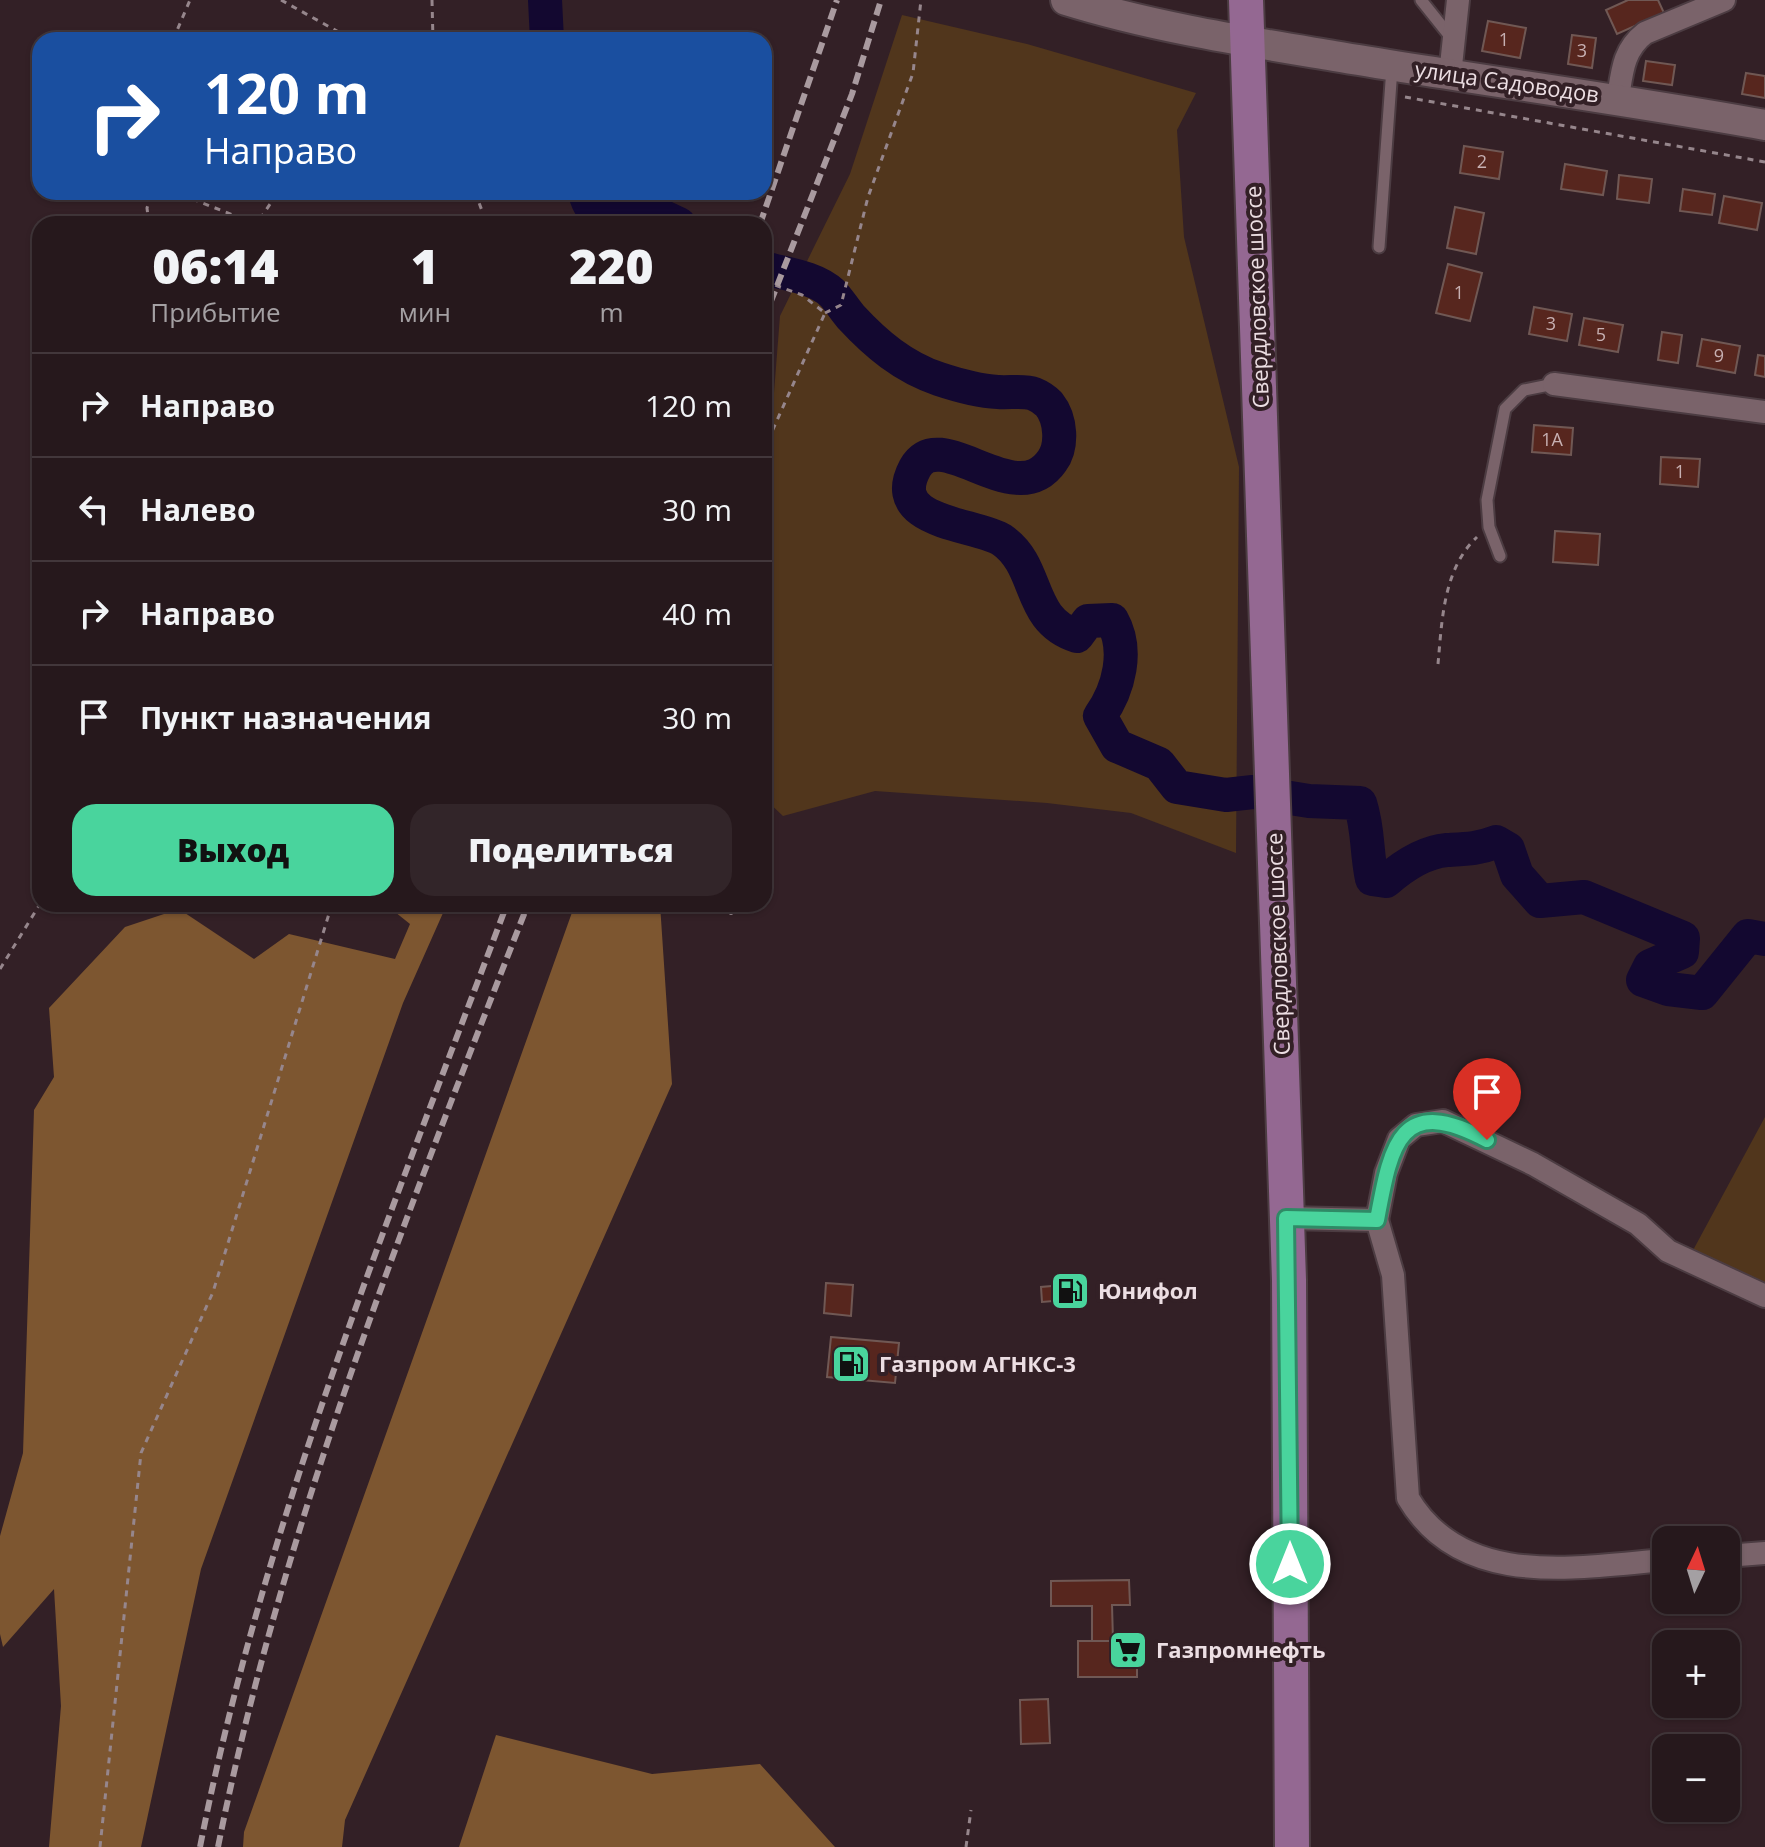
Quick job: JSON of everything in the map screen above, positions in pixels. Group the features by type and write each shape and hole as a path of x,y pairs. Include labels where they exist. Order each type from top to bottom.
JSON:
{"main road":[{"name":"улица Садоводов","path":"1066,0 1114,15 1249,42 1391,80 1450,75 1618,98 1765,125"},
{"name":"Свердловское шоссе","path":"1246,0 1286,1218 1292,1847"}],"street":[{"path":"1450,75 1458,0"},
{"path":"1618,98 1624,64 1634,42 1645,33 1724,0"},
{"path":"1554,384 1765,412"},
{"path":"1652,1561 1560,1568 1491,1563 1461,1549 1418,1515 1408,1498 1393,1275 1377,1220 1386,1173 1399,1139 1416,1125 1443,1121 1477,1135 1625,1217 1668,1251 1765,1296"},
{"path":"1286,1218 1377,1220"},
{"path":"1740,1555 1765,1553"}],"lane":[{"path":"1421,0 1454,41"},
{"path":"1379,247 1391,80"},
{"path":"1500,556 1489,527 1487,500 1505,409 1524,390 1554,384"}],"path":[{"path":"176,32 190,0"},
{"path":"281,0 339,32"},
{"path":"432,0 433,32"},
{"path":"772,432 825,313 841,305 868,197 913,73 921,0"},
{"path":"1391,80 1765,162"},
{"path":"195,200 236,216"},
{"path":"772,284 802,295 825,313"},
{"path":"1438,664 1443,606 1458,564 1489,527"},
{"path":"0,969 35,912"},
{"path":"100,1847 141,1453 213,1292 330,912"},
{"path":"966,1847 971,1810"}],"shaded area":[{"path":"902,15 1027,44 1196,93 1177,130 1184,237 1239,467 1236,853 1131,813 1047,803 875,791 783,816 772,806 772,418 780,316 850,174"},
{"path":"170,912 184,912 254,959 289,934 395,959 410,924 395,912 443,912 403,1003 201,1569 141,1847 49,1847 61,1706 54,1589 3,1647 0,1634 0,1536 23,1453 34,1110 54,1077 49,1008 125,927"},
{"path":"572,912 661,912 672,1084 345,1820 342,1847 243,1847 244,1832"},
{"path":"1765,1117 1765,1308 1684,1267"},
{"path":"496,1735 652,1774 760,1764 835,1847 459,1847"}],"building":[{"path":"1628,0 1658,0 1664,13 1617,34 1606,10"},
{"path":"1488,21 1526,28 1520,58 1482,51"},
{"path":"1572,35 1596,38 1592,68 1568,64"},
{"path":"1646,61 1675,65 1672,85 1643,81"},
{"path":"1746,73 1765,76 1765,98 1742,94"},
{"path":"1464,146 1503,152 1499,179 1460,173"},
{"path":"1565,164 1607,171 1603,195 1561,189"},
{"path":"1619,175 1652,179 1649,203 1617,199"},
{"path":"1683,189 1715,194 1712,215 1680,211"},
{"path":"1724,196 1762,203 1757,230 1719,223"},
{"path":"1455,207 1484,213 1476,254 1447,248"},
{"path":"1448,264 1482,273 1470,321 1436,313"},
{"path":"1534,307 1572,314 1567,341 1529,334"},
{"path":"1584,318 1623,325 1618,352 1579,345"},
{"path":"1662,332 1682,335 1678,363 1658,360"},
{"path":"1702,339 1740,346 1735,373 1697,366"},
{"path":"1758,355 1765,356 1765,377 1755,375"},
{"path":"1534,425 1573,428 1571,455 1532,452"},
{"path":"1661,457 1700,459 1698,487 1660,484"},
{"path":"1555,531 1600,534 1598,565 1553,562"},
{"path":"1080,1278 1082,1305 1065,1306 1063,1280"},
{"path":"826,1283 853,1285 851,1316 824,1313"},
{"path":"1063,1285 1065,1300 1042,1302 1041,1287"},
{"path":"831,1337 899,1343 895,1383 827,1377"},
{"path":"1129,1580 1130,1605 1112,1605 1113,1641 1092,1641 1092,1606 1051,1606 1051,1581"},
{"path":"1078,1641 1137,1641 1137,1677 1078,1677"},
{"path":"1048,1699 1050,1743 1021,1744 1020,1700"}],"waterway":[{"path":"545,0 547,32"},
{"path":"588,200 601,214 643,207 662,216"},
{"path":"772,270 809,280 825,288 880,345 926,374 976,389 1030,393 1049,404 1058,425 1058,448 1052,461 1037,475 1019,478 942,455 927,457 915,468 909,486 912,500 922,511 937,519 1002,540 1023,564 1049,618 1061,628 1077,636 1088,621 1112,620 1120,644 1120,669 1112,694 1100,716 1117,746 1159,764 1177,787 1226,795 1253,792 1309,801 1360,803 1372,879 1386,881 1407,865 1430,854 1496,842 1508,849 1517,875 1540,901 1584,897 1683,938 1682,952 1650,966 1643,980 1668,989 1702,993 1748,936 1765,939"}],"railway":[{"path":"772,189 837,0"},
{"path":"772,299 852,94 881,0"},
{"path":"763,216 768,200"},
{"path":"200,1847 227,1726 295,1487 376,1253 504,912"},
{"path":"218,1847 245,1726 313,1487 394,1252 525,912"}],"place":[{"name":"Юнифол","path":"1070,1291"},
{"name":"Газпром АГНКС-3","path":"851,1364"},
{"name":"Газпромнефть","path":"1128,1650"}],"route":[{"path":"1290,1564 1286,1218 1377,1220 1390,1159 1399,1139 1416,1125 1443,1121 1487,1140"}]}
